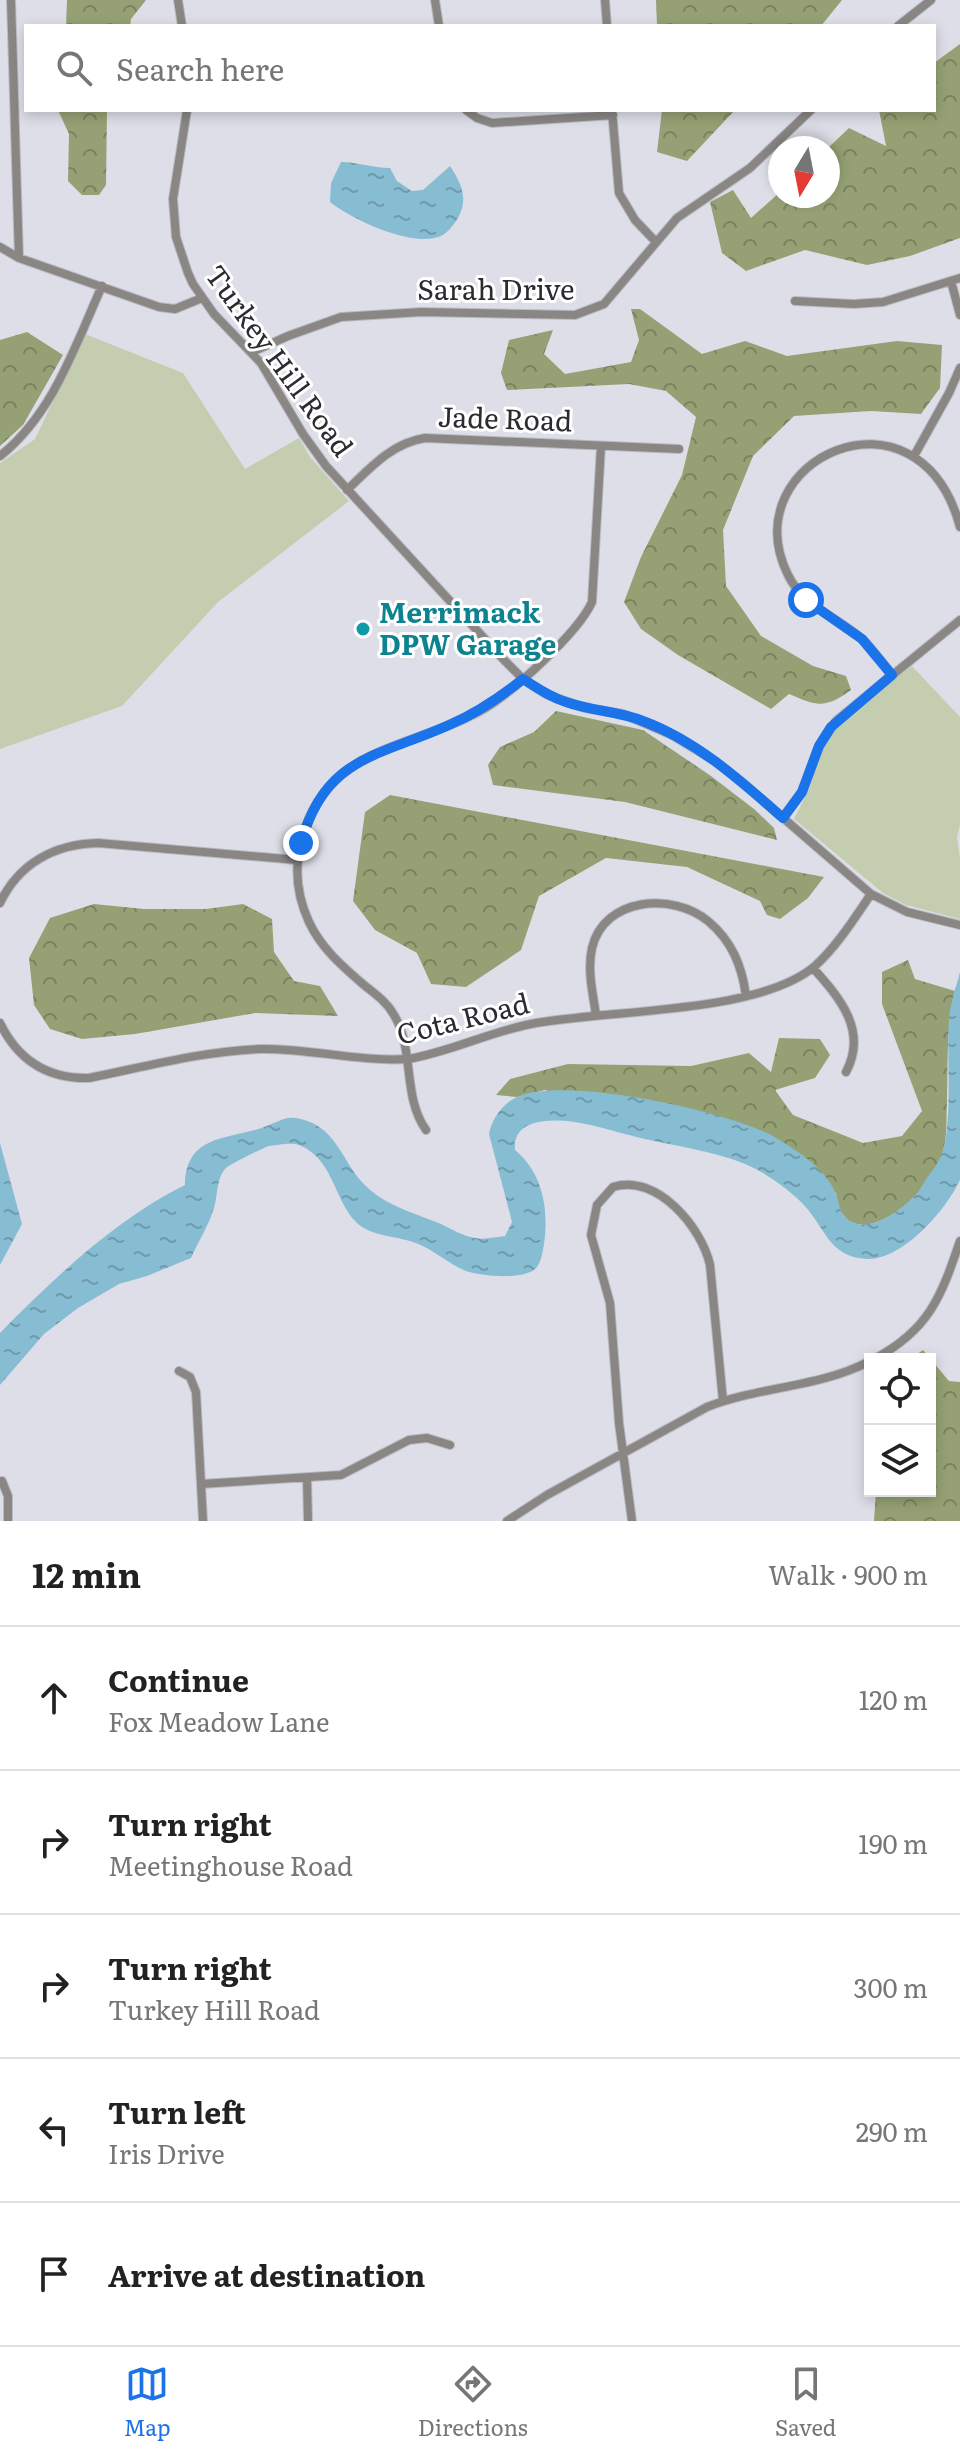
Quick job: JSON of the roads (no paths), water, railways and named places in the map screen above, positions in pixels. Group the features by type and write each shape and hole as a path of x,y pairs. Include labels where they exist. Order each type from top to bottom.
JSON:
{"street":[{"path":"11,0 19,258"},
{"path":"178,0 182,24"},
{"path":"435,0 439,24"},
{"path":"605,0 607,24"},
{"path":"901,24 931,0"},
{"name":"Turkey Hill Road","path":"187,112 174,184 174,215 180,252 193,284 270,376 312,447 347,490 523,679 565,702 623,714 672,735 715,761 871,894 907,912 957,924"},
{"path":"469,112 492,123 613,113 619,193 635,220 655,241"},
{"name":"Sarah Drive","path":"252,352 341,317 421,312 575,315 590,311 604,304 655,241 689,207 750,168 809,112"},
{"path":"0,247 19,258 167,308 183,307 202,298"},
{"path":"795,301 869,304 896,299 955,280 960,315"},
{"path":"0,456 18,441 41,413 102,286"},
{"path":"914,456 960,368"},
{"name":"Jade Road","path":"347,490 383,457 409,440 441,438 679,449"},
{"path":"892,675 862,639 816,608 792,583 780,552 779,520 785,499 796,480 811,464 830,452 850,445 872,444 914,456 941,482 953,504 960,527"},
{"path":"426,1130 416,1116 408,1059 393,1012 334,959 315,934 303,906 297,860 305,826 328,786 339,775 372,754 446,727 482,710 523,679 586,616 592,602 601,446"},
{"path":"783,818 802,792 819,746 831,727 960,620"},
{"path":"0,903 17,876 34,861 54,850 75,844 98,843 297,860"},
{"name":"Cota Road","path":"0,1023 16,1049 29,1062 47,1072 68,1077 89,1078 219,1053 258,1049 408,1059 529,1024 707,1004 782,984 813,968 836,943 871,894"},
{"path":"596,1015 591,964 597,934 618,912 649,903 679,906 707,920 724,937 736,956 746,996"},
{"path":"813,968 838,998 852,1025 855,1051 846,1072"},
{"path":"632,1521 622,1455 610,1303 591,1235 597,1205 613,1187 635,1185 656,1194 690,1225 704,1244 710,1265 723,1401"},
{"path":"883,1353 911,1335 932,1312 960,1241"},
{"path":"507,1521 547,1495 723,1401 820,1381 864,1363"},
{"path":"179,1371 190,1377 195,1387 203,1521"},
{"path":"201,1484 341,1475 409,1440 427,1438 450,1445"},
{"path":"307,1478 308,1521"},
{"path":"2,1481 8,1496 8,1521"}],"water":[{"path":"341,162 390,168 397,181 412,191 423,190 450,166 463,197 458,218 446,233 429,239 399,235 353,217 330,202 331,183"},
{"path":"960,972 960,1180 934,1218 895,1251 867,1259 843,1252 793,1194 763,1173 732,1159 587,1124 545,1121 523,1129 515,1143 515,1150 532,1170 542,1193 546,1218 540,1262 523,1274 482,1274 459,1268 420,1245 362,1227 349,1213 326,1169 310,1151 296,1144 269,1146 234,1163 223,1172 212,1214 191,1258 119,1284 78,1308 44,1334 0,1385 0,1333 42,1292 87,1251 135,1214 185,1185 187,1168 201,1148 286,1118 310,1122 327,1133 361,1181 378,1196 475,1238 505,1236 512,1222 489,1134 493,1123 498,1112 512,1100 539,1091 570,1090 644,1099 749,1126 780,1140 815,1165 829,1181 842,1213 849,1220 862,1224 878,1222 915,1196 940,1158 947,1129 949,1020"},
{"path":"0,1143 22,1224 0,1265"}],"place":[{"name":"Merrimack DPW Garage","path":"363,629"}]}
